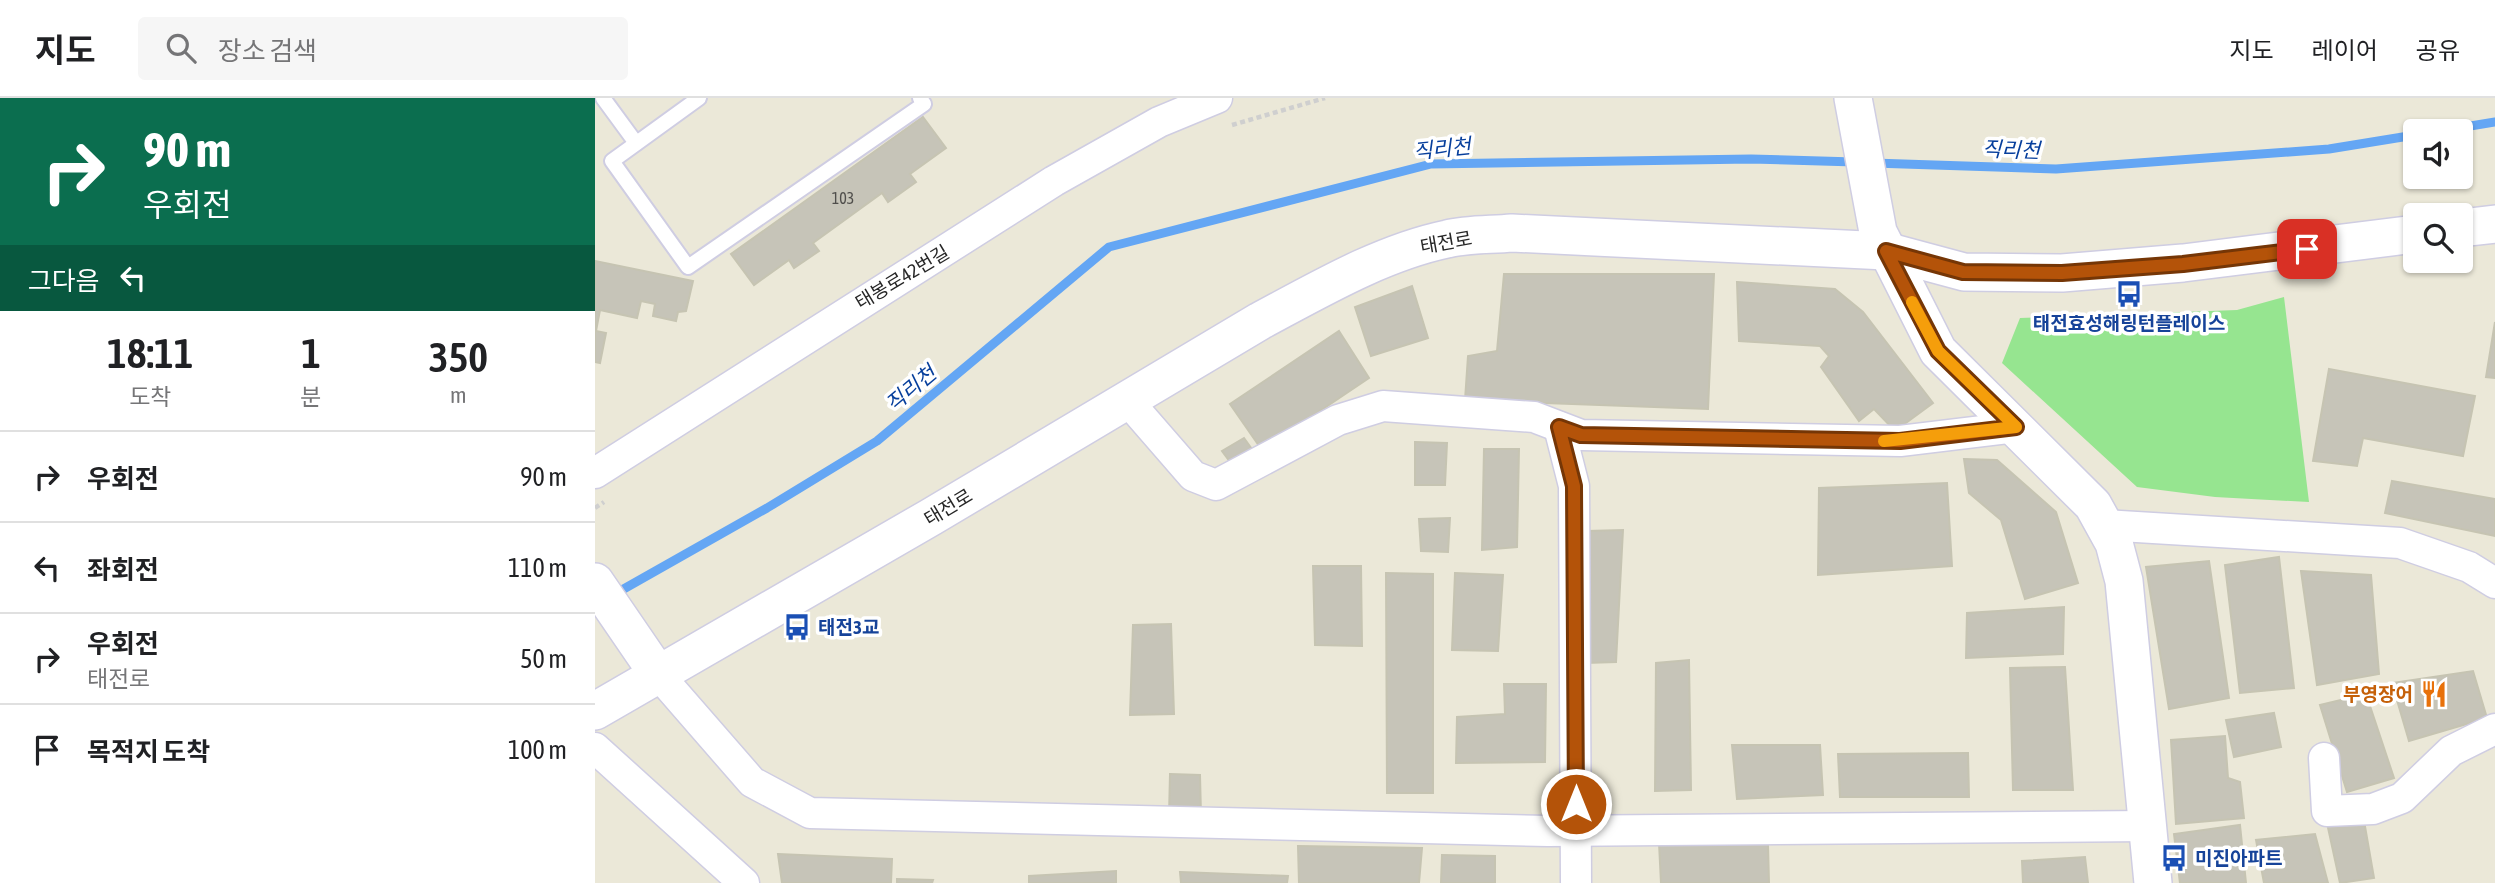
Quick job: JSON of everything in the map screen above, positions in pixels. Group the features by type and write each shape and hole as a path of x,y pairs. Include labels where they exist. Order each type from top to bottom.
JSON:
{"street":[{"name":"태봉로42번길","path":"595,472 1054,181 1159,122 1217,98"},
{"path":"1853,98 1882,242 1938,351 2093,505 2114,543 2124,581 2153,883"},
{"path":"2473,227 2495,224"},
{"name":"태전로","path":"595,711 653,666 1313,293 1383,259 1451,238 1512,233 1882,242 1963,272 2062,273 2183,264 2403,236"},
{"path":"1127,400 1193,476 1216,485 1338,420 1383,406 1534,417 1581,435 1900,441 2016,427"},
{"path":"1559,427 1574,486 1576,883"},
{"path":"2104,525 2400,543 2436,553 2469,567 2495,583"},
{"path":"595,582 653,666 752,782 810,813 1576,831 2147,826"},
{"path":"2325,758 2327,811 2373,809 2402,798 2451,751 2495,729"},
{"path":"595,748 744,883"}],"lane":[{"path":"604,98 636,143"},
{"path":"699,98 612,160 688,267 924,104 920,98"}],"path":[{"path":"1221,128 1325,98"},
{"path":"595,508 611,498"}],"green space":[{"path":"2284,297 2309,502 2215,497 2137,487 2002,363 2020,318 2237,310"}],"building":[{"path":"923,117 946,148 910,174 916,182 888,202 882,193 813,243 819,251 794,268 789,260 754,285 731,254"},
{"path":"595,261 693,281 686,311 678,312 676,321 653,316 655,304 641,301 637,318 600,310 596,331 606,333 600,363 595,362"},
{"path":"1504,274 1714,274 1708,409 1465,400 1468,356 1497,351"},
{"path":"1737,282 1835,289 1863,312 1933,403 1895,431 1874,409 1859,421 1821,367 1829,356 1820,346 1739,341"},
{"path":"1412,286 1428,338 1371,356 1355,307"},
{"path":"2495,322 2495,378 2486,377"},
{"path":"1339,331 1369,378 1262,450 1230,404"},
{"path":"2329,369 2475,396 2463,456 2363,438 2357,466 2313,461"},
{"path":"1244,438 1254,452 1233,466 1222,451"},
{"path":"1415,442 1447,443 1445,485 1415,485"},
{"path":"1484,449 1519,449 1517,547 1482,550"},
{"path":"1964,459 1997,460 2056,512 2078,583 2025,599 2001,520 1969,493"},
{"path":"2392,481 2495,499 2495,536 2385,513"},
{"path":"1947,483 1952,566 1818,575 1819,488"},
{"path":"1450,518 1448,552 1421,551 1419,519"},
{"path":"1623,530 1616,662 1586,663 1587,531"},
{"path":"2279,557 2294,688 2240,693 2225,565"},
{"path":"2209,561 2229,698 2169,709 2146,567"},
{"path":"1313,566 1361,566 1362,646 1315,645"},
{"path":"2301,571 2371,575 2379,674 2317,685"},
{"path":"1386,573 1433,574 1433,793 1387,793"},
{"path":"1455,573 1503,575 1498,651 1452,650"},
{"path":"2064,607 2063,654 1966,658 1967,613"},
{"path":"1171,624 1174,714 1130,715 1133,625"},
{"path":"1689,660 1691,790 1655,791 1656,663"},
{"path":"2065,667 2073,790 2013,790 2010,668"},
{"path":"2473,671 2487,718 2409,741 2392,683"},
{"path":"1504,684 1546,684 1545,762 1456,763 1457,717 1505,714"},
{"path":"2366,694 2394,778 2347,792 2320,705"},
{"path":"2274,713 2281,747 2234,757 2226,720"},
{"path":"2225,736 2228,778 2240,782 2244,818 2176,824 2171,740"},
{"path":"1732,745 1820,745 1823,795 1737,799"},
{"path":"1968,753 1969,797 1840,797 1838,754"},
{"path":"1170,774 1200,775 1201,815 1169,816"},
{"path":"2363,815 2374,878 2340,883 2327,823"},
{"path":"2240,825 2246,883 2180,883 2174,834"},
{"path":"2315,834 2328,883 2264,883 2256,840"},
{"path":"1659,843 1768,845 1769,883 1661,883"},
{"path":"1298,846 1422,848 1419,883 1299,883"},
{"path":"778,854 892,859 891,883 782,883"},
{"path":"1442,855 1495,856 1495,883 1441,883"},
{"path":"2085,857 2088,883 2023,883 2022,861"},
{"path":"1116,871 1116,883 1029,883 1029,876"},
{"path":"1180,872 1288,876 1287,883 1181,883"},
{"path":"897,879 933,880 932,883 897,883"}],"waterway":[{"name":"직리천","path":"2473,126 2495,122"},
{"name":"직리천","path":"1873,163 2056,169 2329,149 2403,137"},
{"name":"직리천","path":"613,595 767,508 877,441 1109,247 1431,164 1751,159 1855,162"}],"slow traffic":[{"path":"1884,441 2016,427 1938,351 1912,302"}],"place":[{"name":"태전효성해링턴플레이스","path":"2129,294"},
{"name":"태전3교","path":"797,627"},
{"name":"부영장어","path":"2434,694"},
{"name":"미진아파트","path":"2174,858"}],"route":[{"path":"1576,804 1574,486 1559,427 1581,435 1900,441 2016,427 1938,351 1886,251 1963,272 2062,273 2183,264 2307,249"}]}
